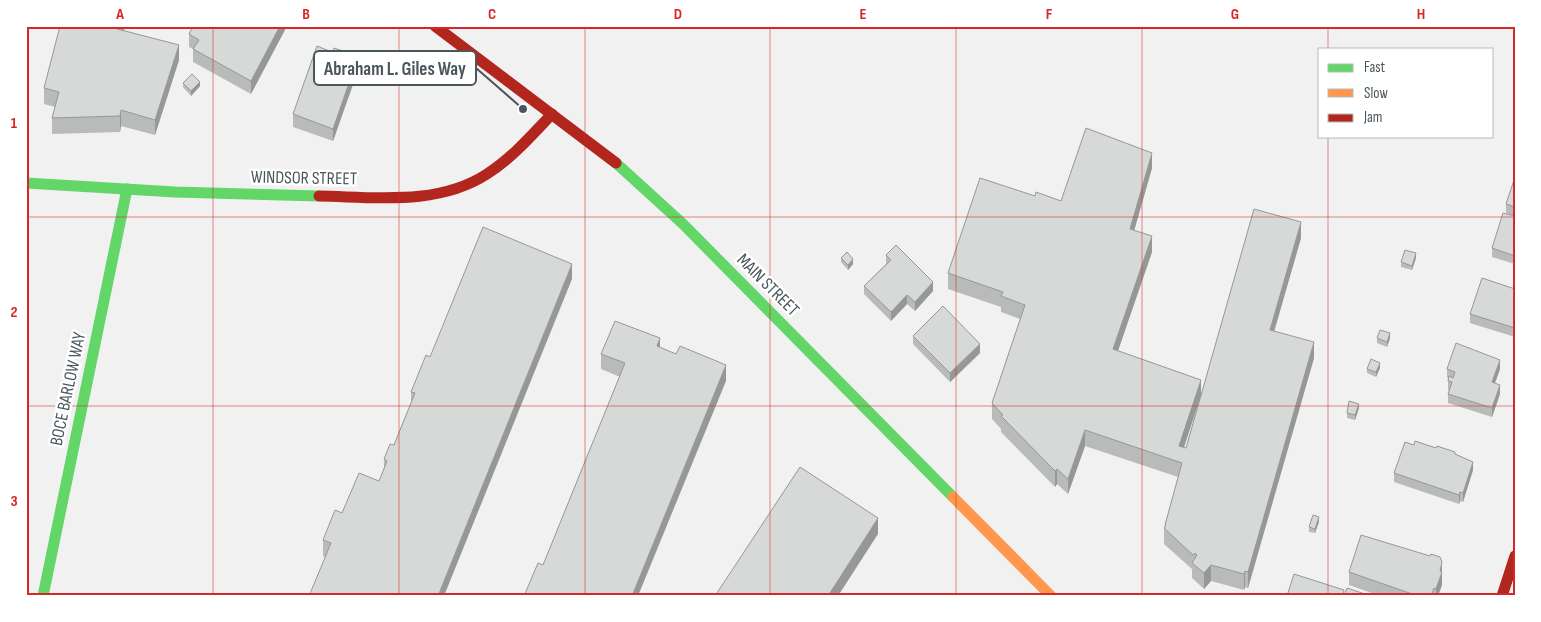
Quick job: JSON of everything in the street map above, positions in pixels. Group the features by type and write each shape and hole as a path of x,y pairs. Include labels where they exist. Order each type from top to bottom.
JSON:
{"main road":[{"name":"MAIN STREET","path":"435,26 618,165 683,224 1051,596"},
{"name":"WINDSOR STREET","path":"26,183 175,192 400,198 442,193 462,187 494,170 552,114"},
{"name":"BOCE BARLOW WAY","path":"43,596 127,189"},
{"path":"1502,596 1515,556"}],"building":[{"path":"60,26 106,26 179,45 155,120 121,110 120,116 52,118 59,92 44,88"},
{"path":"113,26 124,26 123,30"},
{"path":"193,26 280,26 251,81 193,49 199,40 189,34"},
{"path":"317,46 332,52 334,48 343,51 341,55 357,60 333,129 293,114"},
{"path":"192,74 200,82 191,91 183,83"},
{"path":"1086,128 1152,153 1130,229 1152,236 1113,349 1201,380 1179,446 1186,448 1254,209 1301,222 1270,330 1314,342 1248,572 1245,571 1244,574 1211,565 1204,573 1192,563 1197,555 1195,553 1193,555 1164,528 1182,463 1085,430 1068,479 1057,469 1055,471 1001,416 1003,415 992,403 1025,305 1001,296 1003,292 948,273 980,178 1035,196 1036,192 1061,201"},
{"path":"1515,177 1515,207 1506,204"},
{"path":"1503,213 1515,216 1515,256 1492,248"},
{"path":"483,227 572,264 438,596 309,596 331,543 323,540 335,510 342,513 359,473 379,481 387,461 384,459 390,444 394,445 415,393 411,392 426,355 430,357"},
{"path":"896,245 933,282 915,302 907,295 891,312 864,286 891,260 886,255"},
{"path":"1405,250 1416,253 1412,266 1401,262"},
{"path":"847,252 853,259 848,265 841,258"},
{"path":"1482,278 1515,289 1515,328 1470,314"},
{"path":"943,306 980,344 950,373 913,336"},
{"path":"615,321 660,338 657,346 676,354 680,346 726,365 632,596 524,596 538,563 543,565 625,363 601,354"},
{"path":"1380,330 1390,333 1387,342 1377,338"},
{"path":"1456,343 1500,360 1492,382 1500,385 1492,408 1448,394 1452,382 1448,381 1449,376 1453,378 1455,372 1447,369"},
{"path":"1371,359 1380,363 1376,372 1367,369"},
{"path":"1349,401 1359,404 1355,415 1347,413"},
{"path":"1415,441 1455,452 1455,454 1473,462 1463,493 1460,492 1459,495 1394,473 1405,442 1414,445"},
{"path":"800,467 878,518 828,596 715,596"},
{"path":"1313,515 1319,517 1315,529 1309,527"},
{"path":"1361,535 1430,556 1431,554 1440,557 1442,562 1440,571 1442,572 1436,589 1434,588 1431,596 1418,596 1349,572"},
{"path":"1294,574 1344,590 1343,596 1287,596"},
{"path":"1347,588 1368,595 1368,596 1344,596"}],"traffic: fast":[{"path":"616,163 683,224 953,497"},
{"path":"26,183 175,192 319,196"},
{"path":"43,596 127,189"}],"traffic: slow":[{"path":"953,497 1051,596"}],"traffic: jam":[{"path":"435,26 616,163"},
{"path":"319,196 406,197 448,191 468,184 487,174 505,161 552,114"},
{"path":"1502,596 1515,556"}],"place":[{"name":"Abraham L. Giles Way","path":"523,109"}]}
